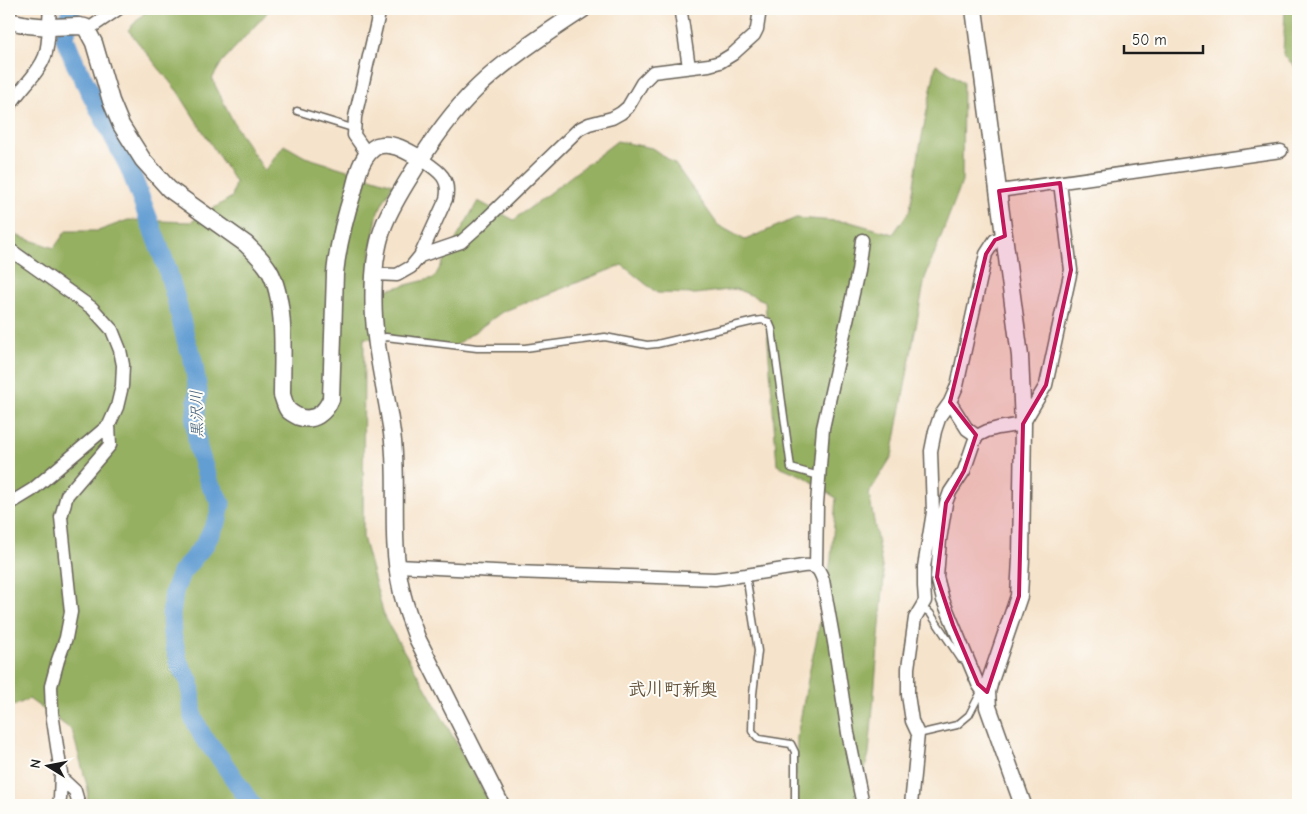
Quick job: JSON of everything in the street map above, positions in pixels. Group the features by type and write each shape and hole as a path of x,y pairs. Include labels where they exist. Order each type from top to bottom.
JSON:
{"street":[{"path":"9,107 45,57 52,27 50,9"},
{"path":"9,21 28,25 83,28 118,9"},
{"path":"368,155 354,135 356,117 380,9"},
{"path":"501,805 417,638 400,587 395,529 393,440 376,339 374,274 378,247 385,223 400,193 439,133 476,88 516,54 583,9"},
{"path":"682,9 689,67"},
{"path":"420,256 461,242 478,228 579,129 621,114 628,107 642,82 653,72 709,65 720,62 733,54 754,35 757,30 760,9"},
{"path":"974,9 1020,356 1023,424 1022,559 1019,596 985,691"},
{"path":"83,28 94,43 111,101 121,125 143,160 169,189 246,244 269,271 278,293 282,314 282,395 289,412 304,418 312,418 320,415 328,407 331,399 335,273 342,230 362,163 371,150 378,146 388,145 400,147 436,169 444,178 448,190 446,199 420,256 411,267 397,275 374,274"},
{"path":"999,191 1281,151"},
{"path":"1023,424 1046,385 1071,270 1060,183"},
{"path":"910,805 918,734 912,721 908,695 908,677 915,618 925,601 924,567 933,512 931,451 934,431 957,386 986,254 995,240 1005,236"},
{"path":"816,567 817,504 823,428 858,271 862,240"},
{"path":"9,249 92,308 112,330 120,350 123,365 122,386 117,407 109,424 32,490 9,504"},
{"path":"950,402 967,429 977,436"},
{"path":"58,805 61,778 52,713 51,686 66,638 71,612 62,517 67,495 110,445 109,424"},
{"path":"1023,424 986,431 977,436 964,471 950,492 946,503 937,577 943,600 969,661 985,691 988,707 1023,805"},
{"path":"398,566 715,579 810,565 816,567 820,571 823,580 848,734 863,805"},
{"path":"61,778 75,790 79,805"}],"lane":[{"path":"297,111 355,128"},
{"path":"376,339 386,337 477,348 525,348 604,337 647,345 755,321 769,322 772,329 791,468 819,476"},
{"path":"746,575 758,651 753,694 752,731 759,739 791,744 795,752 795,805"},
{"path":"922,608 930,613 962,659 969,661"},
{"path":"918,734 957,725 969,716 985,691"}],"highlighted area":[{"path":"1060,183 1071,270 1046,385 1023,424 1019,596 987,692 978,684 953,625 937,577 946,503 964,471 976,435 950,402 986,254 995,240 1005,236 999,191"}],"green space":[{"path":"148,9 269,9 222,62 212,79 237,129 265,171 284,145 305,157 393,184 378,212 371,248 369,287 382,291 434,278 478,201 514,220 617,141 652,148 675,164 718,225 745,240 796,218 850,222 893,234 910,210 936,64 963,82 962,182 925,278 892,456 869,493 884,578 869,754 855,805 795,805 797,736 831,559 836,498 805,477 777,465 765,301 736,289 696,294 657,293 622,265 502,312 455,346 364,338 363,537 385,619 491,805 87,805 88,789 72,730 29,699 9,708 9,407 13,382 9,361 9,233 54,248 66,231 98,231 128,220 191,222 232,197 235,182 178,92 128,30"},
{"path":"1285,9 1298,9 1298,70 1283,54"}],"waterway":[{"name":"黒沢川","path":"71,9 65,38 75,63 129,167 167,268 193,360 198,391 195,423 198,448 209,483 221,503 218,519 205,544 181,573 174,592 171,615 172,634 179,664 190,682 193,717 203,737 220,758 252,805"}],"district":[{"name":"武川町新奥","path":"673,689"}]}
